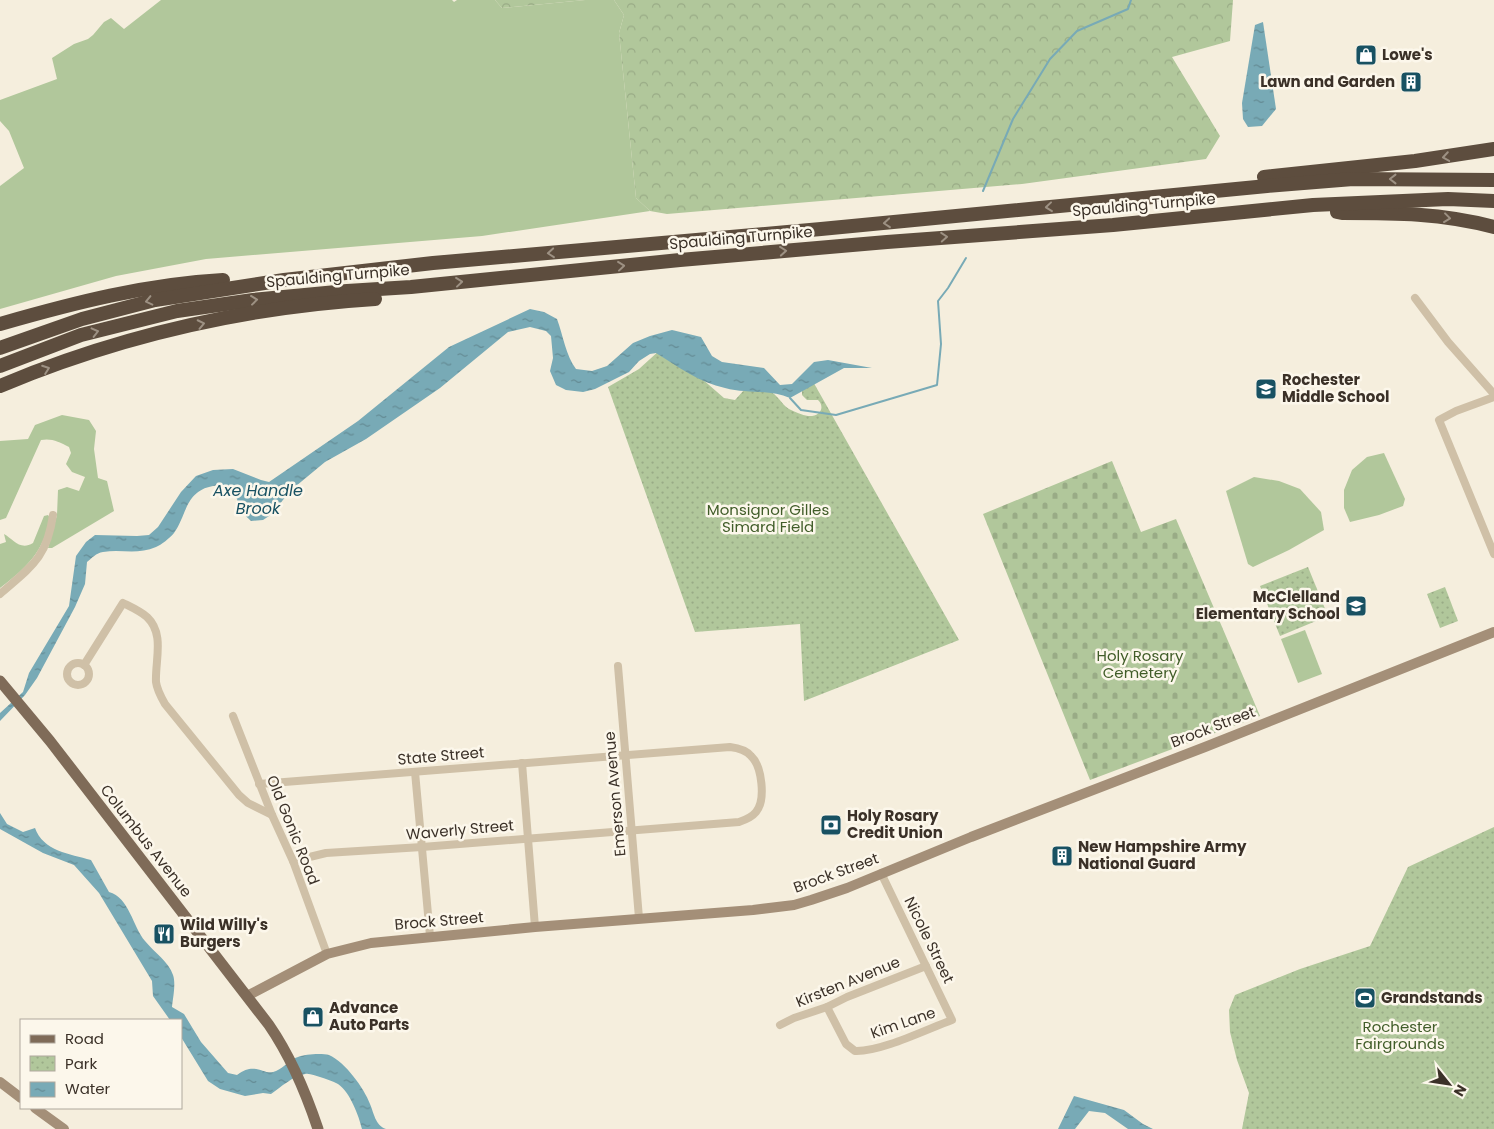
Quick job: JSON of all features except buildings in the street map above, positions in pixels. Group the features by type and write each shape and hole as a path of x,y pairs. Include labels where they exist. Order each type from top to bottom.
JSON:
{"highway":[{"path":"1150,198 1200,186 1438,158 1494,149"},
{"name":"Spaulding Turnpike","path":"0,348 82,319 155,300 284,280 433,263 1353,179 1494,180"},
{"name":"Spaulding Turnpike","path":"0,366 81,335 177,311 253,300 410,287 680,260 1114,225 1313,205 1448,199 1494,201"},
{"path":"1313,205 1342,214 1414,213 1469,220 1494,227"},
{"path":"0,324 64,306 171,285 259,278 284,280"},
{"path":"3,386 114,345 159,334 261,312 326,302 385,298 410,287"}],"main road":[{"name":"Columbus Avenue","path":"0,681 18,701 280,1040 299,1080 318,1129"}],"street":[{"path":"1415,298 1448,342 1494,395 1439,420 1494,554"},
{"path":"0,594 22,576 38,558 46,545 53,516"},
{"path":"84,665 123,603 147,617 156,630 158,652 156,681 165,704 239,795 248,803 272,816"},
{"name":"Brock Street","path":"247,996 326,954 370,942 639,918 753,910 794,904 822,897 1494,632"},
{"name":"Emerson Avenue","path":"618,666 639,918"},
{"name":"Old Gonic Road","path":"233,716 272,816 293,862 326,954"},
{"name":"Waverly Street","path":"293,862 326,853 422,848 744,820 756,813 760,806 762,795 761,779 756,763 752,756 738,748 730,747 625,756"},
{"name":"State Street","path":"260,784 625,756"},
{"path":"522,763 534,927"},
{"path":"415,772 430,936"},
{"name":"Nicole Street","path":"881,873 952,1020"},
{"name":"Kirsten Avenue","path":"780,1025 794,1018 827,1008 847,997 926,966"},
{"name":"Kim Lane","path":"827,1008 846,1044 855,1050 869,1049 896,1041 952,1020"},
{"path":"0,1082 20,1097"},
{"path":"36,1109 64,1129"}],"green space":[{"path":"161,0 452,0 454,2 457,0 495,0 502,8 585,0 614,0 624,15 619,33 636,198 650,211 482,236 206,259 116,276 0,309 0,186 24,168 9,131 0,121 0,100 57,79 52,58 74,44 88,39 104,22 111,18 124,29"},
{"path":"495,0 585,0 502,8"},
{"path":"614,0 1233,0 1230,41 1172,57 1220,136 1206,159 1022,184 667,214 650,211 636,198 619,33 624,15"},
{"name":"Monsignor Gilles Simard Field","path":"661,349 701,378 724,398 735,400 744,390 763,386 789,409 808,416 815,415 821,409 818,400 807,400 802,395 802,389 811,378 959,640 804,701 800,624 695,632 608,387 639,369"},
{"path":"62,415 89,420 96,431 94,449 98,478 107,481 114,511 52,548 48,548 57,515 58,490 67,487 79,491 85,477 72,472 66,464 71,453 69,447 52,440 41,440 6,518 0,520 0,441 28,439 35,425"},
{"path":"1384,453 1405,499 1403,506 1379,515 1350,522 1344,508 1344,490 1352,470 1367,457"},
{"name":"Holy Rosary Cemetery","path":"1112,461 1141,532 1176,519 1260,716 1090,780 983,514"},
{"path":"1254,477 1279,481 1300,489 1321,512 1324,530 1289,550 1253,567 1248,564 1226,491"},
{"path":"48,515 50,518 47,530 38,550 26,566 0,588 0,544 6,542 4,534 20,545 24,546 33,543 44,516"},
{"path":"1308,567 1328,616 1280,636 1260,586"},
{"path":"1445,587 1458,621 1440,628 1427,594"},
{"path":"1305,630 1322,674 1298,683 1281,639"},
{"name":"Rochester Fairgrounds","path":"1494,827 1494,1129 1242,1129 1249,1093 1237,1060 1230,1032 1229,1010 1235,995 1300,969 1370,946 1408,867"}],"water":[{"path":"1263,22 1276,109 1262,126 1248,127 1243,119 1242,103 1255,25"},
{"name":"Axe Handle Brook","path":"530,309 544,312 557,319 567,352 576,369 592,371 607,366 633,343 672,330 701,337 712,356 722,362 764,368 780,385 792,384 814,362 828,360 872,368 844,368 790,398 774,393 733,390 716,386 689,374 656,353 650,354 639,361 629,372 595,389 583,392 566,390 556,385 550,371 553,358 551,336 546,331 530,327 508,332 440,388 366,439 325,462 290,491 272,514 263,520 251,521 242,511 237,498 230,490 222,486 213,486 197,493 192,498 174,533 160,545 143,551 110,551 94,556 87,562 85,584 75,607 37,678 25,695 0,721 0,713 23,692 29,673 69,606 76,556 86,542 95,535 149,535 158,527 181,492 196,476 213,470 233,469 269,482 358,421 449,347"},
{"path":"0,813 7,824 23,832 35,828 44,842 51,847 91,860 109,892 116,895 126,906 141,935 171,970 174,982 172,1007 184,1014 201,1042 228,1073 237,1075 249,1069 272,1072 279,1070 301,1056 329,1055 341,1063 359,1083 377,1122 386,1129 362,1129 353,1105 342,1088 334,1082 309,1074 296,1077 271,1094 263,1093 245,1096 220,1089 208,1081 182,1039 182,1019 169,1019 153,996 152,981 99,893 74,865 43,853 0,829"},
{"path":"1074,1096 1124,1110 1153,1129 1128,1129 1105,1113 1089,1111 1075,1129 1058,1129"}],"waterway":[{"name":"Axe Handle Brook","path":"983,191 1013,119 1050,59 1077,31 1128,9 1131,0"},
{"name":"Axe Handle Brook","path":"790,398 801,410 836,415 937,385 941,344 938,301 966,258"}],"place":[{"name":"Lowe's","path":"1366,55"},
{"name":"Lawn and Garden","path":"1411,82"},
{"name":"Rochester Middle School","path":"1266,389"},
{"name":"McClelland Elementary School","path":"1356,606"},
{"name":"Holy Rosary Credit Union","path":"831,825"},
{"name":"New Hampshire Army National Guard","path":"1062,856"},
{"name":"Wild Willy's Burgers","path":"164,934"},
{"name":"Grandstands","path":"1365,998"},
{"name":"Advance Auto Parts","path":"313,1017"}]}
